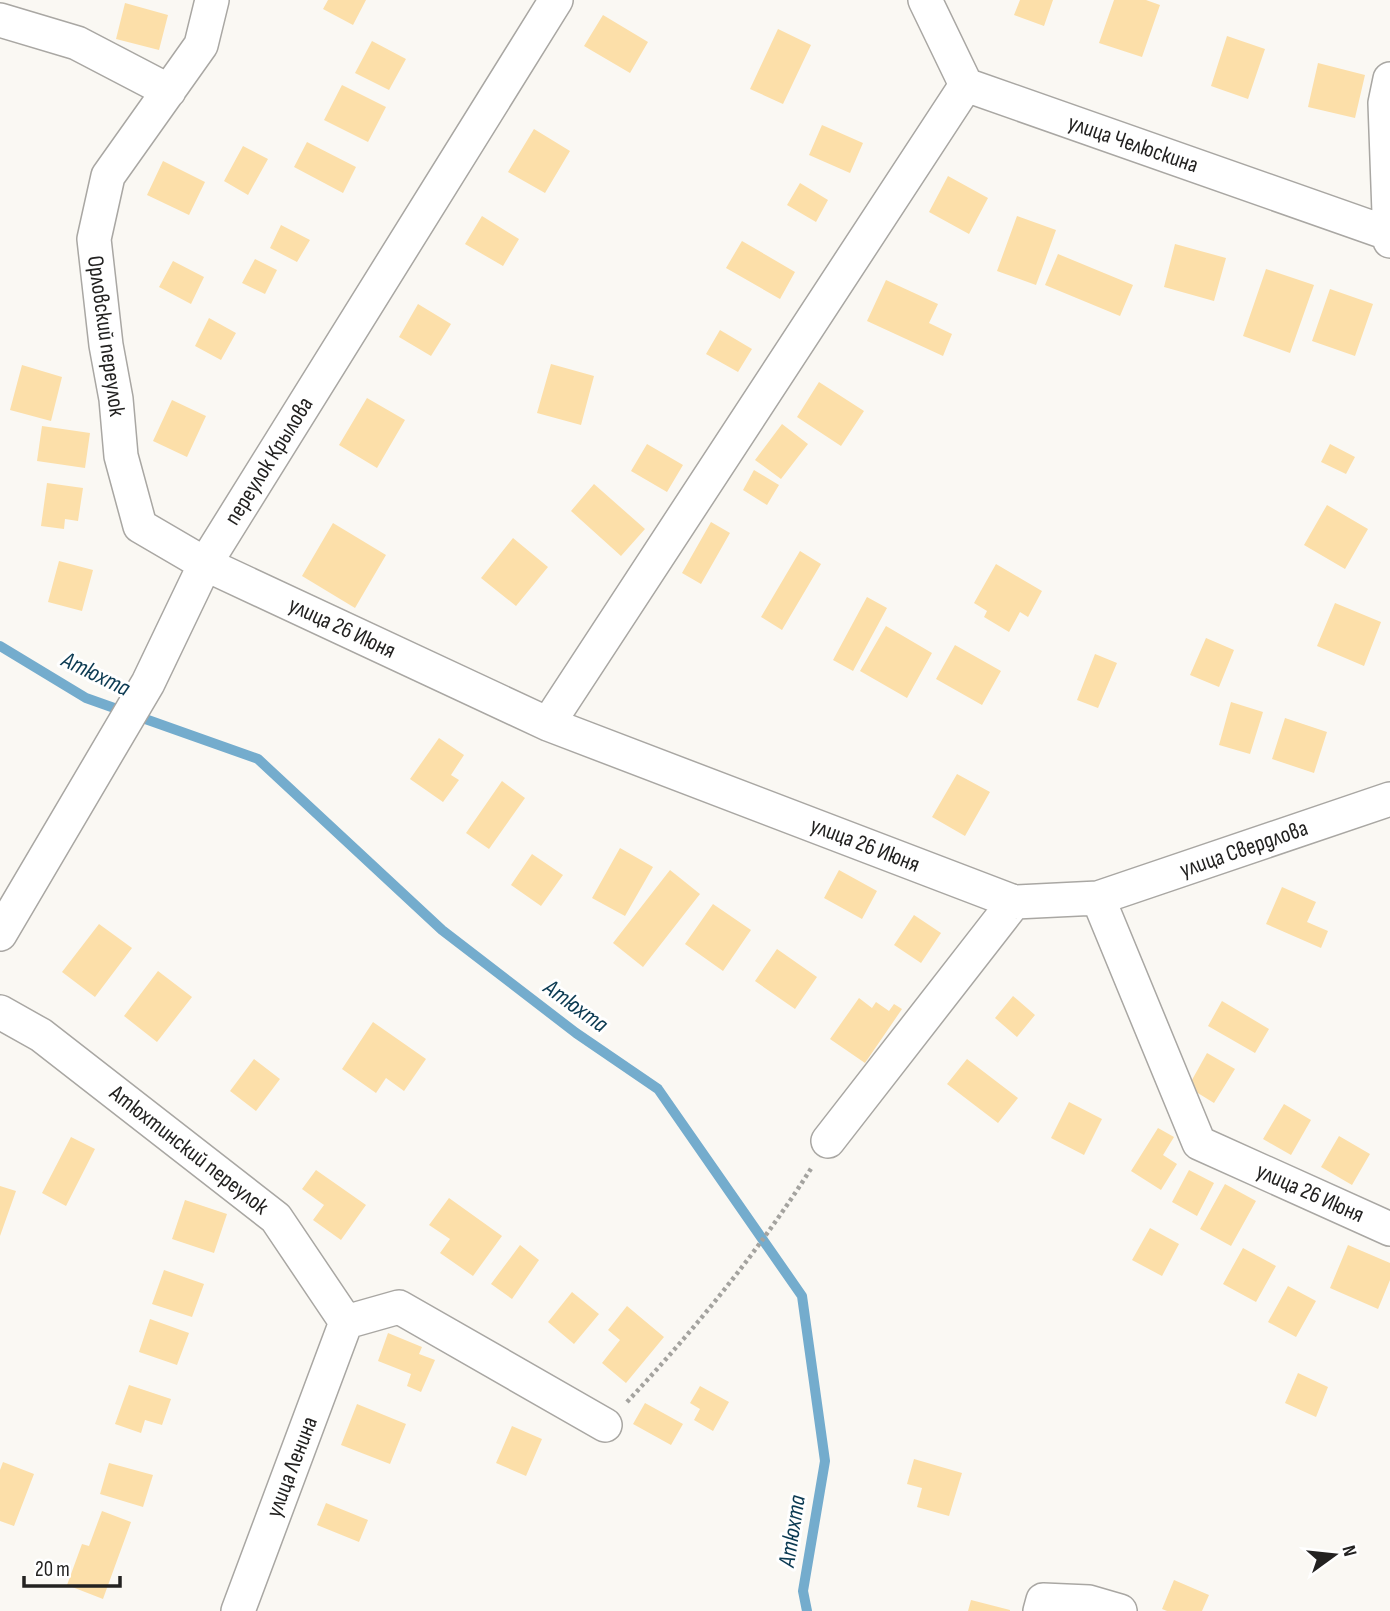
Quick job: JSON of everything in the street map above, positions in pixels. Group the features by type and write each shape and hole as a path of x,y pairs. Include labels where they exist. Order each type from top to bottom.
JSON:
{"street":[{"name":"Орловский переулок","path":"205,564 140,526 121,456 94,239 108,176 201,45 212,0"},
{"name":"переулок Крылова","path":"0,934 148,683 205,564 556,0"},
{"path":"548,724 966,86 925,0"},
{"path":"0,20 77,43 169,91"},
{"path":"1390,79 1385,103 1390,237"},
{"name":"улица Челюскина","path":"966,86 1390,237"},
{"name":"улица 26 Июня","path":"205,564 548,724 1014,902 1098,898 1199,1143 1390,1229"},
{"name":"улица Свердлова","path":"1098,898 1390,799"},
{"path":"828,1141 1014,902"},
{"name":"Атюхтинский переулок","path":"0,1012 41,1035 276,1218 346,1322"},
{"path":"346,1322 399,1307 605,1425"},
{"name":"улица Ленина","path":"237,1611 346,1322"},
{"path":"1040,1611 1043,1600 1089,1602 1120,1611"}],"path":[{"path":"605,1425 647,1381 748,1261 778,1221 828,1141"}],"building":[{"path":"328,0 366,0 353,25 323,9"},
{"path":"1020,0 1053,0 1044,26 1014,15"},
{"path":"1114,0 1146,0 1160,5 1142,57 1099,43"},
{"path":"125,3 168,15 159,50 116,39"},
{"path":"603,15 648,42 630,73 584,46"},
{"path":"778,29 811,45 783,104 750,89"},
{"path":"1227,36 1265,49 1248,99 1211,86"},
{"path":"372,41 406,59 389,90 355,73"},
{"path":"1318,63 1365,75 1355,118 1308,107"},
{"path":"342,85 386,107 368,142 324,120"},
{"path":"822,125 863,143 850,173 809,155"},
{"path":"534,129 570,151 545,193 508,172"},
{"path":"307,142 356,167 343,193 294,167"},
{"path":"243,146 268,159 248,195 224,181"},
{"path":"163,161 205,182 189,215 147,195"},
{"path":"948,176 988,198 969,234 929,212"},
{"path":"800,183 828,200 816,222 787,205"},
{"path":"482,216 519,239 503,266 465,244"},
{"path":"1017,216 1056,230 1036,285 997,271"},
{"path":"281,225 310,240 297,262 270,248"},
{"path":"742,241 795,272 780,299 726,268"},
{"path":"1175,244 1226,258 1214,301 1164,287"},
{"path":"1058,254 1133,285 1120,316 1045,285"},
{"path":"255,259 277,270 265,294 242,283"},
{"path":"173,261 204,277 191,304 159,287"},
{"path":"1266,269 1314,285 1290,353 1243,336"},
{"path":"886,280 938,304 929,323 952,334 943,356 867,321"},
{"path":"1330,289 1373,304 1355,356 1312,341"},
{"path":"418,304 451,324 431,356 399,337"},
{"path":"209,318 236,333 221,360 195,346"},
{"path":"720,330 752,349 738,372 706,354"},
{"path":"551,364 594,376 581,425 537,413"},
{"path":"22,365 62,377 51,421 10,410"},
{"path":"819,382 864,411 841,446 797,417"},
{"path":"367,398 405,420 377,468 339,445"},
{"path":"172,400 206,416 187,457 153,441"},
{"path":"782,424 808,444 781,479 755,460"},
{"path":"42,426 90,433 85,468 37,461"},
{"path":"647,444 683,465 667,492 631,471"},
{"path":"1330,444 1355,457 1346,474 1321,462"},
{"path":"754,470 779,485 767,505 743,490"},
{"path":"47,483 83,488 78,521 65,519 64,529 41,526"},
{"path":"594,484 645,529 621,556 571,511"},
{"path":"1327,505 1368,529 1345,569 1304,545"},
{"path":"711,522 730,533 701,584 682,573"},
{"path":"333,523 386,555 355,608 302,576"},
{"path":"513,538 548,567 516,606 481,578"},
{"path":"800,551 821,564 782,630 761,617"},
{"path":"59,561 93,570 82,611 48,602"},
{"path":"996,564 1042,591 1028,617 1020,612 1009,632 984,617 987,611 974,603"},
{"path":"867,597 887,608 853,671 833,660"},
{"path":"1335,603 1381,622 1364,666 1317,646"},
{"path":"886,626 932,653 907,698 860,671"},
{"path":"1206,638 1234,650 1219,687 1190,675"},
{"path":"955,645 1001,671 982,705 936,679"},
{"path":"1095,654 1117,663 1098,708 1077,700"},
{"path":"1231,702 1263,712 1250,754 1219,745"},
{"path":"1285,718 1327,732 1314,773 1272,759"},
{"path":"439,738 464,755 451,775 459,780 443,802 410,779"},
{"path":"957,774 990,792 965,836 932,817"},
{"path":"502,781 525,798 489,849 466,833"},
{"path":"620,848 653,867 625,916 592,898"},
{"path":"532,854 563,875 541,906 511,885"},
{"path":"670,870 700,894 643,967 613,943"},
{"path":"839,870 877,891 862,919 824,898"},
{"path":"1282,887 1316,902 1307,922 1328,931 1321,948 1266,924"},
{"path":"713,904 751,930 723,971 685,944"},
{"path":"914,915 941,933 921,963 894,945"},
{"path":"99,924 132,948 95,997 62,972"},
{"path":"777,949 817,977 795,1009 755,981"},
{"path":"158,971 192,997 157,1042 124,1016"},
{"path":"1013,996 1035,1015 1017,1037 995,1018"},
{"path":"859,998 872,1008 876,1002 889,1011 894,1004 902,1009 865,1063 830,1039"},
{"path":"1222,1001 1269,1029 1255,1053 1208,1026"},
{"path":"373,1022 426,1059 404,1091 386,1078 376,1093 342,1069"},
{"path":"1207,1053 1235,1069 1214,1103 1188,1087"},
{"path":"254,1059 280,1079 256,1111 230,1091"},
{"path":"967,1059 1018,1098 998,1123 947,1084"},
{"path":"1069,1102 1102,1119 1084,1155 1051,1138"},
{"path":"1284,1104 1311,1120 1291,1155 1263,1139"},
{"path":"1158,1128 1174,1137 1163,1155 1177,1164 1161,1190 1131,1171"},
{"path":"1339,1136 1370,1154 1352,1185 1321,1167"},
{"path":"71,1137 95,1149 66,1206 42,1193"},
{"path":"316,1170 366,1205 341,1240 313,1220 324,1205 302,1189"},
{"path":"1189,1170 1214,1183 1197,1216 1172,1202"},
{"path":"1225,1184 1256,1201 1231,1246 1200,1229"},
{"path":"0,1186 16,1191 0,1236"},
{"path":"449,1198 502,1236 473,1276 440,1253 450,1239 429,1225"},
{"path":"185,1200 227,1214 214,1253 172,1239"},
{"path":"1150,1228 1179,1244 1162,1276 1132,1260"},
{"path":"520,1245 539,1260 512,1299 491,1284"},
{"path":"1348,1245 1390,1263 1390,1280 1378,1309 1330,1288"},
{"path":"1243,1248 1276,1266 1256,1302 1223,1284"},
{"path":"164,1270 204,1284 192,1317 152,1304"},
{"path":"1288,1286 1316,1301 1296,1337 1268,1322"},
{"path":"572,1292 599,1314 574,1344 548,1322"},
{"path":"627,1306 664,1337 626,1383 602,1363 620,1340 608,1330"},
{"path":"150,1319 189,1333 177,1365 139,1352"},
{"path":"388,1333 422,1347 419,1354 435,1360 421,1392 407,1386 411,1374 378,1361"},
{"path":"1298,1373 1328,1387 1316,1417 1285,1403"},
{"path":"129,1385 171,1399 162,1425 145,1420 141,1433 115,1424"},
{"path":"700,1386 729,1402 713,1431 694,1420 700,1409 690,1403"},
{"path":"645,1403 683,1424 671,1445 633,1424"},
{"path":"357,1404 406,1424 390,1464 341,1445"},
{"path":"512,1426 542,1439 526,1476 496,1463"},
{"path":"914,1459 962,1473 949,1516 917,1507 922,1488 907,1484"},
{"path":"3,1462 34,1474 14,1526 0,1521 0,1470"},
{"path":"109,1463 153,1475 143,1507 100,1494"},
{"path":"326,1503 368,1520 359,1542 317,1525"},
{"path":"102,1511 131,1522 103,1599 67,1585 82,1544 89,1546"},
{"path":"1174,1580 1209,1595 1202,1611 1162,1609"},
{"path":"971,1600 1010,1610 1010,1611 968,1611"}],"waterway":[{"name":"Атюхта","path":"0,646 86,698 258,759 442,930 576,1033 658,1089 802,1296 825,1461 803,1591 807,1611"}]}
